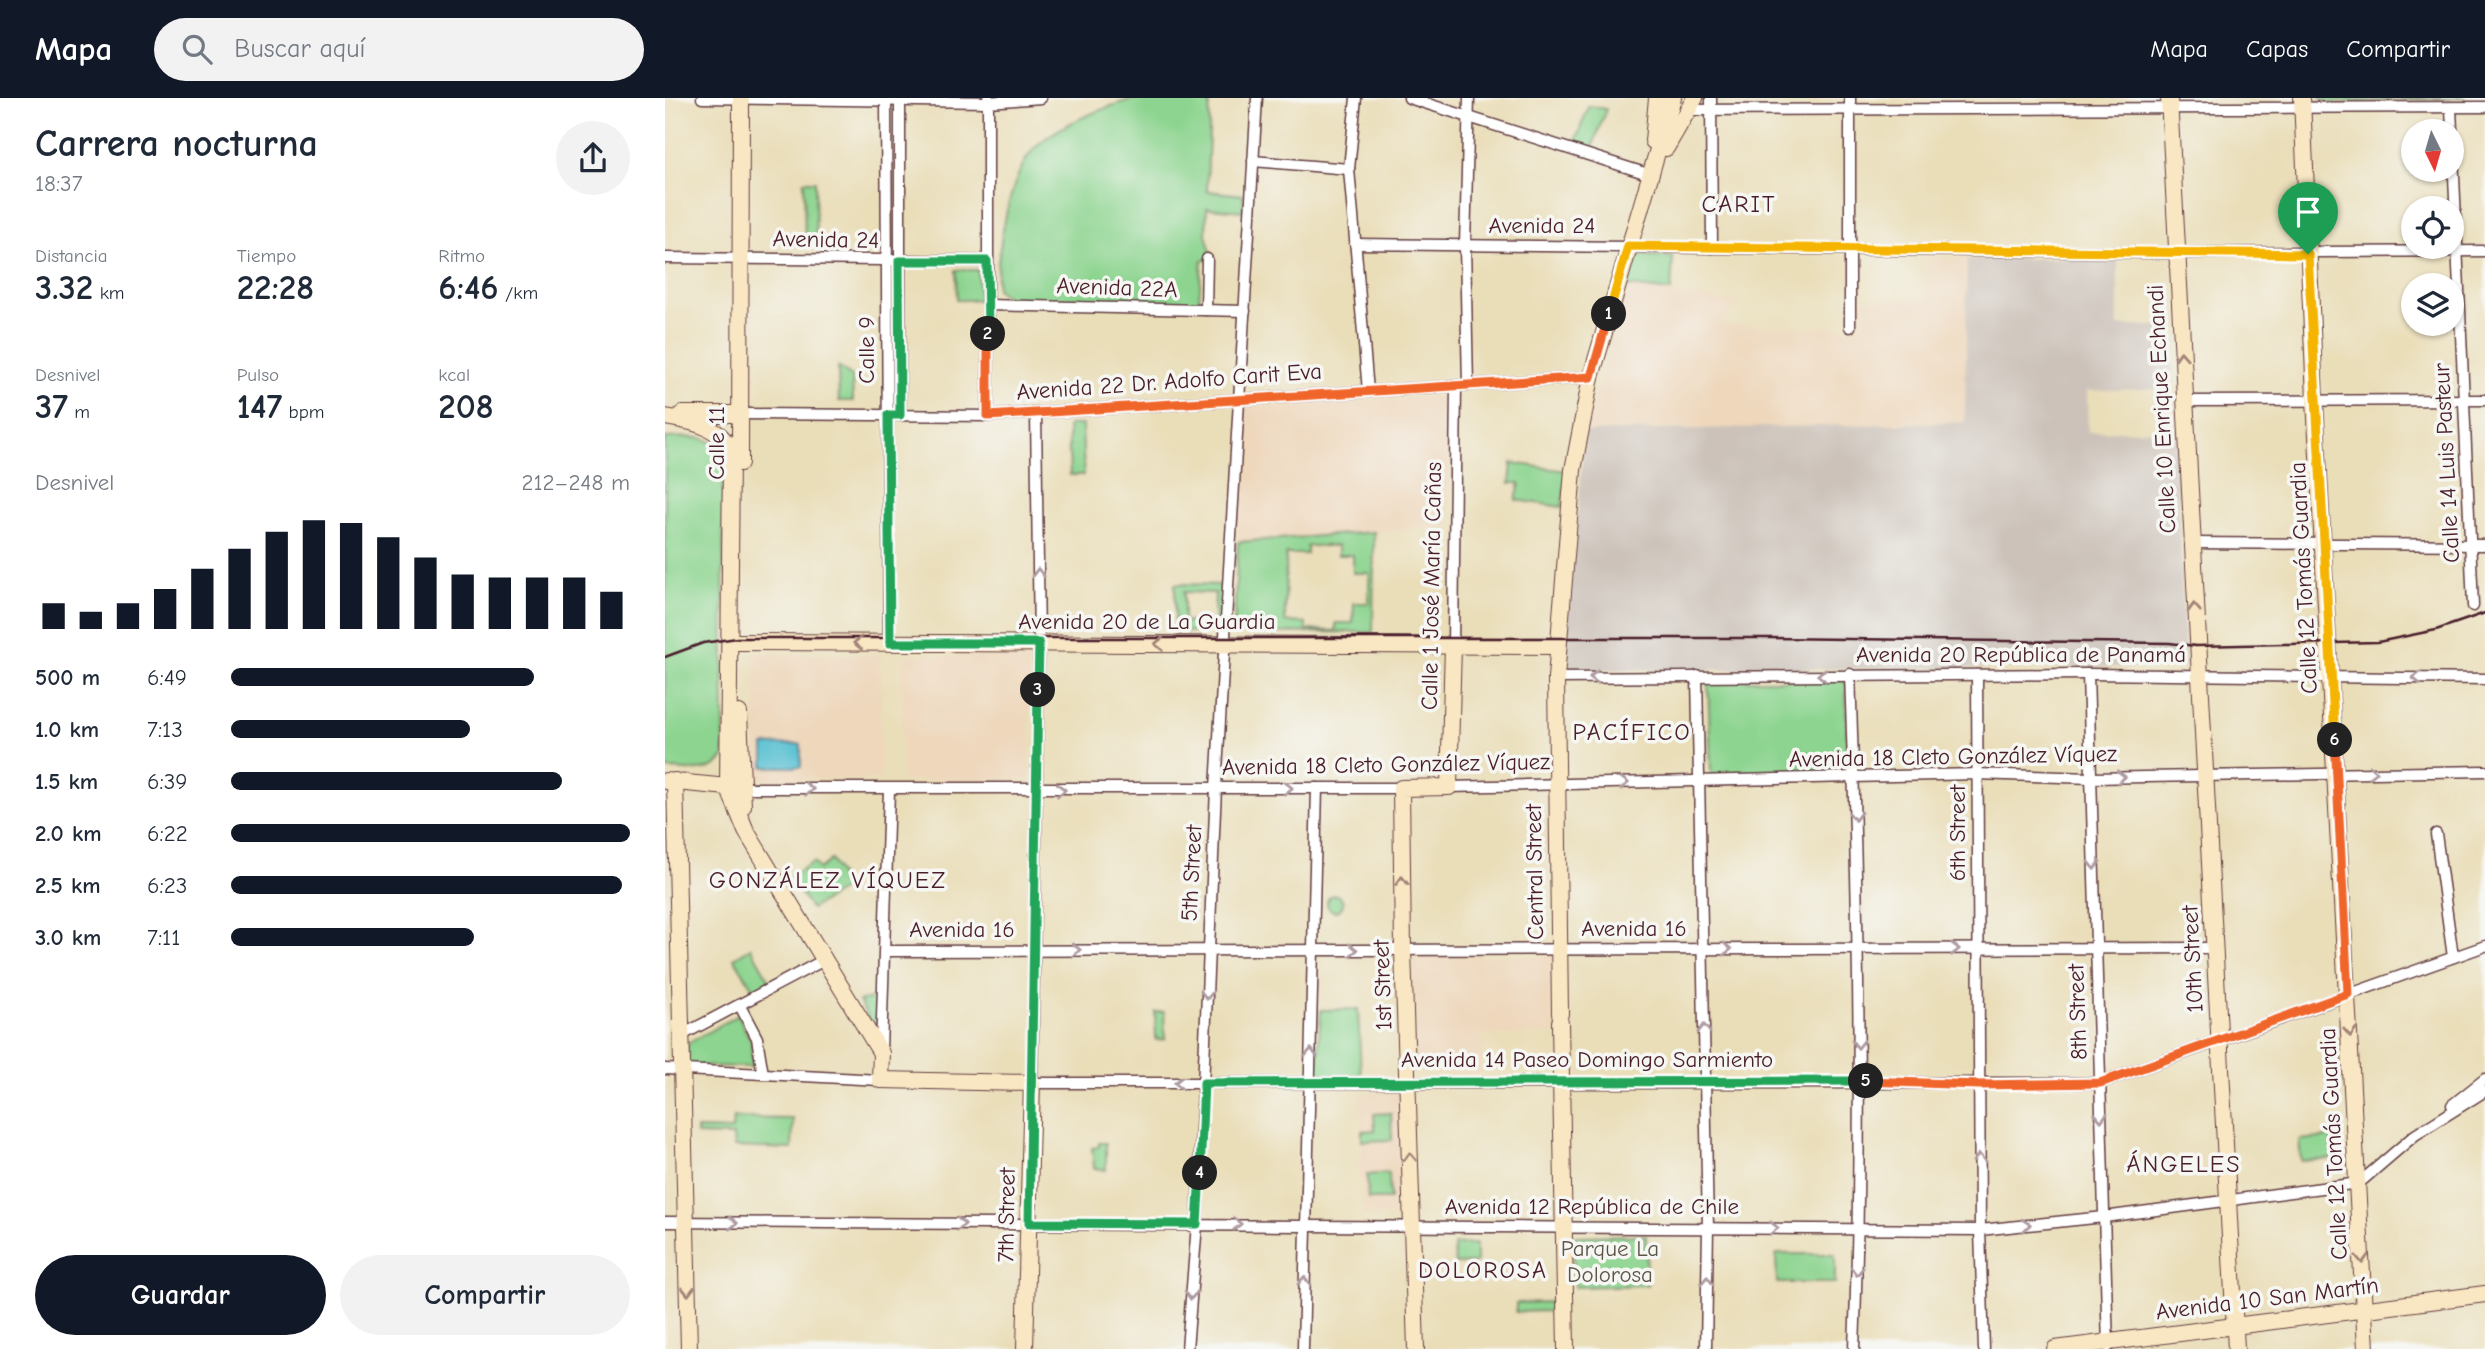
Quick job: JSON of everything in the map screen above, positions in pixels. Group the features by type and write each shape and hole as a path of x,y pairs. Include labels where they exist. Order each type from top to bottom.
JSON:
{"street":[{"path":"702,98 1041,98"},
{"name":"Calle 11","path":"732,642 740,445 741,98"},
{"name":"5th Street","path":"1187,1349 1197,1224 1216,788 1227,644 1257,98"},
{"path":"1356,98 1349,169 1368,391"},
{"path":"1409,98 1651,175"},
{"path":"1468,385 1465,246 1469,98"},
{"path":"1651,175 1673,98"},
{"name":"Calle 9","path":"886,99 890,643"},
{"name":"Calle 9","path":"900,99 900,415"},
{"path":"988,100 988,416"},
{"path":"1651,175 1691,104 2169,102 2451,108 2485,103"},
{"name":"Calle 10 Enrique Echandi","path":"2169,102 2199,676"},
{"path":"1651,175 1659,103"},
{"path":"1850,103 1850,327"},
{"name":"Calle 12 Tomás Guardia","path":"2303,103 2315,400 2333,677 2366,1349"},
{"path":"1711,104 1712,248"},
{"name":"Calle 14 Luis Pasteur","path":"2451,108 2455,196"},
{"path":"1253,161 1349,169"},
{"name":"Central Street","path":"1566,1349 1566,1226 1558,949 1557,646 1573,471 1591,377 1651,175"},
{"name":"Avenida 24","path":"1355,244 2176,253 2401,253"},
{"name":"Avenida 24","path":"2464,252 2485,251"},
{"name":"Avenida 24","path":"665,258 987,261"},
{"path":"1206,310 1207,259"},
{"name":"Calle 14 Luis Pasteur","path":"2457,259 2473,606"},
{"name":"Avenida 22A","path":"988,304 1245,311"},
{"name":"Avenida 22 Dr. Adolfo Carit Eva","path":"665,415 988,416 1591,377"},
{"name":"Calle 1 José María Cañas","path":"1449,787 1456,386"},
{"path":"2183,401 2485,400"},
{"path":"1032,1083 1039,643 1036,413"},
{"name":"Calle 11","path":"665,415 688,421 723,436 731,454 734,787 746,831 824,960"},
{"path":"688,421 719,425 740,445"},
{"path":"2191,543 2485,545"},
{"name":"Avenida 20 de La Guardia","path":"732,642 1557,646"},
{"path":"1850,674 1859,1081 1859,1228 1854,1349"},
{"name":"Avenida 20 República de Panamá","path":"1556,678 2088,674 2485,678"},
{"name":"8th Street","path":"2088,674 2108,1345"},
{"name":"6th Street","path":"1977,675 1980,1230 1984,1349"},
{"path":"1697,676 1708,1228 1706,1349"},
{"name":"10th Street","path":"2199,676 2235,1324"},
{"name":"Avenida 18 Cleto González Víquez","path":"670,781 734,787 1038,790 1401,788 1977,774 2091,778 2485,771"},
{"path":"670,781 683,1035 689,1349"},
{"path":"1303,1349 1317,788"},
{"name":"1st Street","path":"1401,788 1403,950 1416,1349"},
{"path":"880,1080 890,790"},
{"path":"2436,834 2453,957"},
{"name":"Avenida 14 Paseo Domingo Sarmiento","path":"665,1069 880,1080 1032,1083 2100,1083 2485,946"},
{"name":"Avenida 16","path":"886,951 1208,948 2214,948"},
{"path":"683,1035 824,960 881,1054"},
{"path":"740,1006 757,1038 763,1074"},
{"path":"2359,1183 2485,1079"},
{"name":"7th Street","path":"1025,1349 1032,1083"},
{"path":"2414,1135 2485,1091"},
{"name":"Avenida 12 República de Chile","path":"665,1223 1305,1224 1980,1230 2104,1217 2359,1183"},
{"name":"Avenida 10 San Martín","path":"2055,1349 2108,1345 2235,1324 2485,1294"},
{"path":"2235,1324 2236,1349"}],"shaded area":[{"path":"1927,258 1967,259 1965,422 1585,432 1627,286 1739,303 1719,325 1857,329 1857,300 1926,299"},
{"path":"2118,258 2118,326 2171,326 2173,388 2087,391 2088,432 2176,429 2185,667 1563,670 1585,432 1965,422 1967,259"},
{"path":"1443,396 1450,403 1448,527 1238,542 1243,412 1249,407"},
{"path":"754,654 881,655 881,779 757,779"},
{"path":"902,655 1028,658 1030,779 902,780"},
{"path":"1554,955 1555,1034 1482,1035 1482,1073 1443,1074 1442,1063 1415,1064 1413,957"},
{"path":"1404,1092 1407,1216 1363,1217 1362,1181 1358,1180 1357,1159 1362,1158 1360,1093"}],"green space":[{"path":"1137,98 1210,98 1207,191 1243,195 1243,211 1207,208 1206,235 1213,259 1202,260 1199,301 1192,306 1181,306 1009,299 996,289 999,256 1009,201 1021,168 1029,155 1063,127 1094,112"},
{"path":"2320,98 2466,98 2328,103"},
{"path":"1589,106 1606,109 1592,149 1575,142"},
{"path":"804,181 815,181 816,246 805,246"},
{"path":"1635,255 1673,257 1671,291 1627,286"},
{"path":"956,270 978,270 979,300 957,300"},
{"path":"838,367 852,377 853,401 839,401"},
{"path":"1068,425 1082,425 1084,475 1070,475"},
{"path":"692,437 708,440 714,444 723,460 724,757 713,767 697,770 665,769 665,438"},
{"path":"1512,463 1567,471 1562,507 1516,500 1520,483 1510,483"},
{"path":"1374,532 1373,632 1243,633 1234,626 1238,542","holes":["1307,546 1338,546 1338,555 1353,555 1353,573 1369,573 1369,603 1354,603 1353,623 1336,623 1336,631 1306,630 1306,623 1285,622 1286,554 1307,554"]},
{"path":"1175,584 1224,585 1221,631 1175,632","holes":["1184,592 1215,593 1214,622 1184,622"]},
{"path":"1708,680 1846,680 1847,774 1711,775"},
{"path":"831,860 846,888 811,909 790,877 813,862 819,869"},
{"path":"1332,895 1338,895 1343,903 1341,909 1332,911 1327,906 1327,900"},
{"path":"751,948 771,983 755,992 734,958"},
{"path":"879,997 879,1038 859,1001"},
{"path":"1358,1009 1361,1076 1321,1076 1317,1069 1321,1010"},
{"path":"1155,1012 1164,1012 1165,1039 1156,1040"},
{"path":"738,1015 751,1041 752,1067 688,1066 687,1044"},
{"path":"1391,1113 1392,1140 1362,1141 1362,1131 1375,1130 1374,1114"},
{"path":"733,1118 793,1119 792,1149 734,1147 733,1136 697,1135 697,1129 732,1130"},
{"path":"2331,1137 2333,1159 2301,1161 2299,1140"},
{"path":"1099,1143 1106,1143 1106,1170 1094,1168 1092,1148 1099,1147"},
{"path":"1389,1173 1390,1199 1368,1199 1367,1175"},
{"name":"Parque La Dolorosa","path":"1646,1235 1647,1285 1574,1287 1573,1236"},
{"path":"1476,1244 1476,1263 1455,1264 1454,1245"},
{"path":"1776,1254 1835,1254 1835,1283 1777,1283"},
{"path":"1550,1302 1550,1311 1516,1312 1516,1303"}],"water":[{"path":"801,744 801,767 764,767 764,745"}],"railway":[{"path":"665,657 703,643 737,638 1770,638 2169,643 2196,646 2378,642 2436,630 2485,613"}],"district":[{"name":"CARIT","path":"1739,204"},
{"name":"PACÍFICO","path":"1632,732"},
{"name":"GONZÁLEZ VÍQUEZ","path":"828,880"},
{"name":"ÁNGELES","path":"2184,1164"},
{"name":"DOLOROSA","path":"1483,1270"}],"route":[{"path":"1628,246 2308,254 2333,677 2348,994 2100,1083 1204,1083 1197,1224 1029,1223 1036,950 1039,643 890,643 888,415 900,415 899,261 987,261 988,416 1591,377 1628,246"}]}
